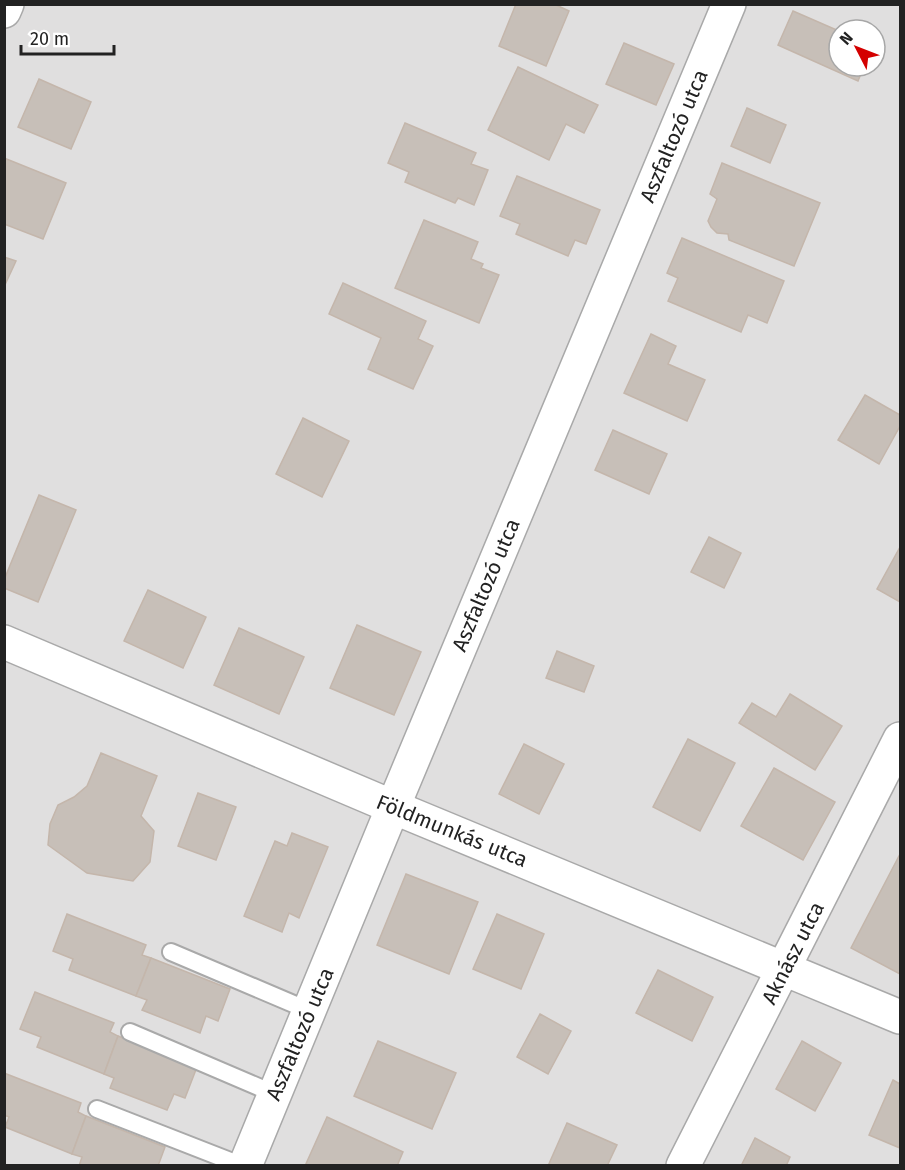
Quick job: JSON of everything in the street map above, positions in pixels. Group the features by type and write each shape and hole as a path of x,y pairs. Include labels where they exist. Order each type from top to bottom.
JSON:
{"street":[{"path":"4,11 7,4"},
{"name":"Aszfaltozó utca","path":"244,1166 729,4"},
{"name":"Földmunkás utca","path":"4,642 393,807 900,1017"},
{"name":"Aknász utca","path":"683,1166 900,739"}],"lane":[{"path":"171,952 310,1011"},
{"path":"129,1032 275,1094"},
{"path":"97,1109 244,1166"}],"shaded area":[{"path":"5,5 900,5 900,1165 5,1165"}],"building":[{"path":"516,4 554,4 569,11 546,66 499,46"},
{"path":"793,11 827,26 827,67 778,45"},
{"path":"624,43 674,64 656,105 606,84"},
{"path":"518,67 598,105 584,133 566,124 549,160 488,130"},
{"path":"39,79 91,102 71,149 18,127"},
{"path":"747,108 786,125 770,163 731,146"},
{"path":"405,123 476,153 471,164 488,170 474,205 458,198 455,203 405,182 409,172 388,163"},
{"path":"4,158 66,183 43,239 4,224"},
{"path":"722,163 820,203 794,266 729,240 728,234 717,233 711,227 708,221 717,199 710,194"},
{"path":"517,176 600,210 586,244 575,240 568,256 516,234 520,224 500,216"},
{"path":"424,220 478,242 471,259 483,264 481,268 499,275 479,323 395,288"},
{"path":"682,238 784,281 767,323 748,315 741,332 668,301 678,278 667,273"},
{"path":"4,257 16,261 4,287"},
{"path":"343,283 426,321 418,339 433,346 413,389 368,369 381,338 329,314"},
{"path":"651,334 676,346 668,364 705,380 687,421 624,393"},
{"path":"865,395 900,415 900,426 879,464 838,440"},
{"path":"303,418 349,441 322,497 276,474"},
{"path":"613,430 667,454 649,494 595,470"},
{"path":"39,495 76,510 38,602 4,588 4,580"},
{"path":"709,537 741,553 724,588 691,572"},
{"path":"900,547 900,602 877,589"},
{"path":"148,590 206,617 183,668 124,641"},
{"path":"357,625 421,652 394,715 330,688"},
{"path":"239,628 304,657 279,714 214,685"},
{"path":"557,651 594,666 584,692 546,678"},
{"path":"790,694 842,726 815,770 739,723 752,703 776,717"},
{"path":"688,739 735,763 700,831 653,807"},
{"path":"524,744 564,764 539,814 499,794"},
{"path":"101,753 157,776 141,816 154,831 150,862 133,881 87,873 48,845 50,824 58,805 74,797 87,786"},
{"path":"774,768 835,802 803,860 741,826"},
{"path":"198,793 236,807 216,860 178,846"},
{"path":"292,833 328,847 299,918 289,913 282,932 244,916 275,841 287,846"},
{"path":"900,854 900,974 851,948"},
{"path":"406,874 478,902 449,974 377,945"},
{"path":"67,914 146,945 142,955 151,958 136,996 69,970 73,959 53,951"},
{"path":"497,914 544,934 521,989 473,969"},
{"path":"151,958 230,989 218,1021 206,1016 200,1033 142,1010 147,1000 136,996"},
{"path":"658,970 713,997 692,1041 636,1013"},
{"path":"35,992 114,1023 110,1032 118,1036 104,1074 37,1047 41,1037 20,1029"},
{"path":"540,1014 571,1031 548,1074 517,1057"},
{"path":"118,1036 197,1067 185,1098 174,1094 167,1110 110,1088 114,1078 104,1074"},
{"path":"378,1041 456,1073 432,1129 354,1096"},
{"path":"802,1041 841,1063 815,1111 776,1089"},
{"path":"4,1073 81,1103 78,1112 86,1116 72,1154 5,1127 9,1117 4,1115"},
{"path":"893,1080 900,1084 900,1148 869,1135"},
{"path":"86,1116 165,1147 158,1166 79,1166 82,1157 72,1154"},
{"path":"327,1117 403,1152 397,1166 305,1166"},
{"path":"567,1123 617,1145 607,1166 548,1166"},
{"path":"755,1138 790,1157 786,1166 741,1166"}]}
